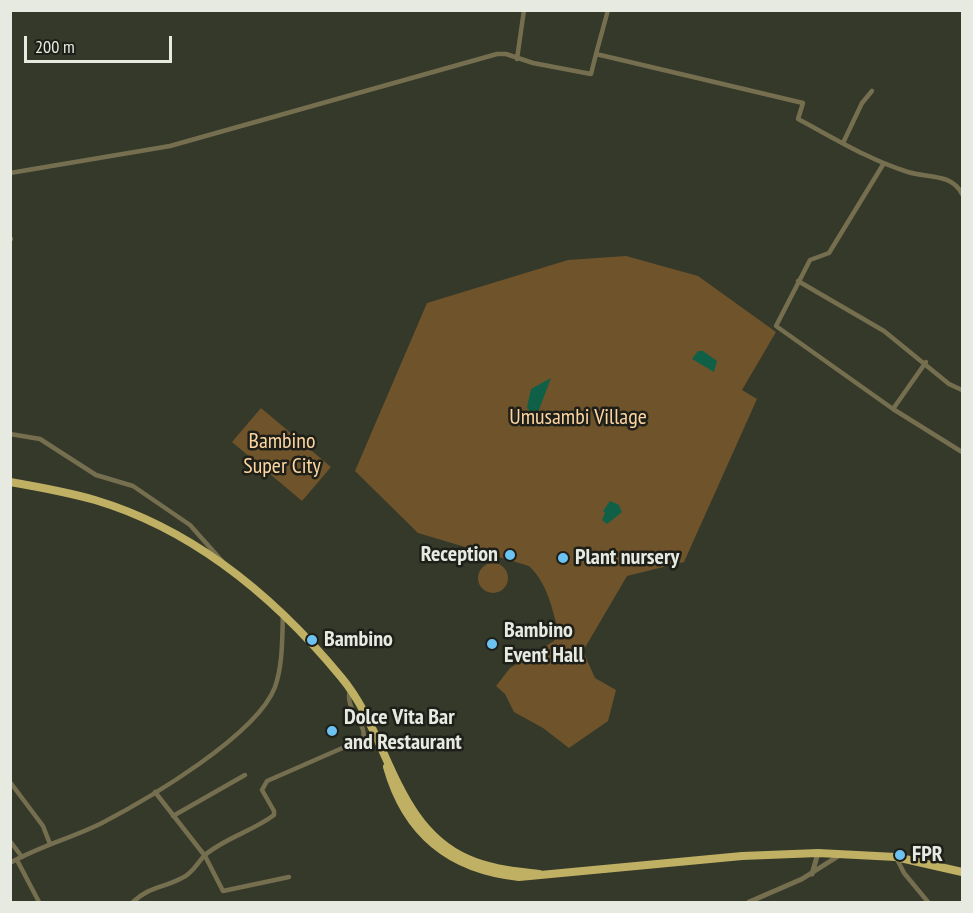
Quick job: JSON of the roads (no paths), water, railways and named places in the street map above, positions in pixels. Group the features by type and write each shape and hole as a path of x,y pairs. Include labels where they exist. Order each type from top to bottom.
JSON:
{"highway":[{"path":"10,482 70,493 147,519 195,544 224,564 283,614 350,689 367,714 381,745 390,777 403,807 421,833 435,846 462,863 497,875 519,878 539,874 742,856 842,853 896,856 963,872"}],"street":[{"path":"517,59 524,10"},
{"path":"10,173 170,146 497,54 506,54 517,59 591,74 608,10"},
{"path":"596,54 803,103 798,119 884,163 912,174 947,180 957,186 963,194"},
{"path":"843,143 862,103 872,91"},
{"path":"884,163 829,253 812,259 798,281 776,326 893,409 963,452"},
{"path":"798,281 884,331 926,362 949,384 963,390"},
{"path":"893,409 926,362"},
{"path":"10,434 40,439 96,475 133,486 190,525 209,544 224,564"},
{"path":"10,863 102,823 155,792 213,752 261,711 275,687 279,672 283,614"},
{"path":"133,903 144,892 183,878 198,866 205,856 252,831 274,814 262,789 264,783 364,737 350,705 350,689"},
{"path":"173,816 245,775"},
{"path":"10,782 43,826 50,844"},
{"path":"155,792 205,856 223,891 289,877"},
{"path":"10,841 39,903"},
{"path":"812,874 818,853"},
{"path":"749,903 812,874 842,853"},
{"path":"896,856 904,873 928,903"}],"place":[{"name":"Reception","path":"510,555"},
{"name":"Plant nursery","path":"563,558"},
{"name":"Bambino","path":"312,640"},
{"name":"Bambino Event Hall","path":"492,644"},
{"name":"Dolce Vita Bar and Restaurant","path":"332,731"},
{"name":"FPR","path":"900,855"}],"park label":[{"name":"Umusambi Village","path":"578,418"},
{"name":"Bambino Super City","path":"282,455"}]}
